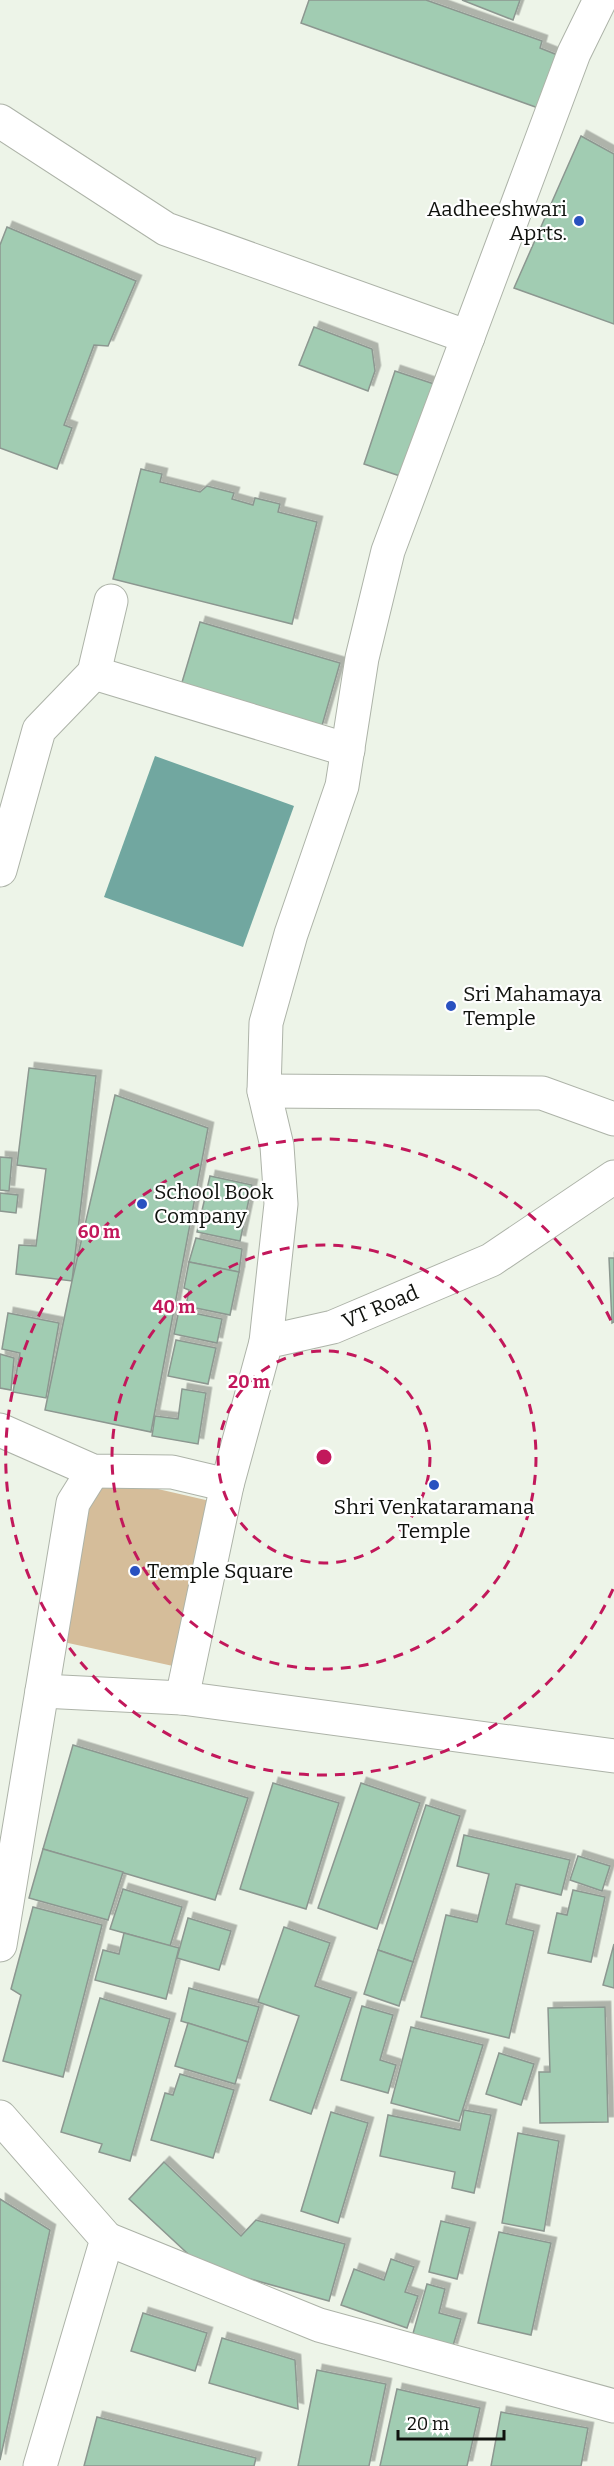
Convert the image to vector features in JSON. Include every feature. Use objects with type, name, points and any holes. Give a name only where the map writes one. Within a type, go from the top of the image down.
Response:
[{"type":"street","points":[[182,1698],[227,1485],[266,1342],[281,1204],[277,1146],[264,1091],[266,1023],[291,934],[342,786],[362,658],[388,551],[574,53],[600,0]]},
{"type":"street","points":[[0,121],[166,229],[468,337]]},
{"type":"street","points":[[0,870],[39,730],[94,673],[111,601]]},
{"type":"street","points":[[94,673],[348,750]]},
{"type":"street","points":[[264,1091],[542,1093],[614,1119]]},
{"type":"street","name":"VT Road","points":[[266,1342],[333,1327],[491,1260],[614,1178]]},
{"type":"street","points":[[0,1430],[93,1471],[172,1472],[227,1485]]},
{"type":"street","points":[[0,1945],[73,1503],[93,1471]]},
{"type":"street","points":[[42,1690],[182,1698],[614,1756]]},
{"type":"street","points":[[0,2117],[107,2239],[319,2325],[614,2406]]},
{"type":"street","points":[[40,2466],[107,2239]]},
{"type":"shaded area","name":"Temple Square","points":[[97,1475],[210,1501],[173,1666],[59,1641]]},
{"type":"water","points":[[155,756],[294,806],[243,947],[104,897]]},
{"type":"building","points":[[309,0],[426,0],[542,41],[540,48],[560,56],[541,109],[301,23]]},
{"type":"building","points":[[462,0],[520,0],[513,20]]},
{"type":"building","name":"Aadheeshwari Aprts.","points":[[581,136],[614,154],[614,324],[514,288]]},
{"type":"building","points":[[7,227],[136,281],[108,346],[94,345],[64,425],[72,428],[57,469],[0,448],[0,245]]},
{"type":"building","points":[[314,327],[372,349],[375,371],[368,391],[299,365]]},
{"type":"building","points":[[395,371],[437,385],[406,478],[364,464]]},
{"type":"building","points":[[141,469],[162,474],[160,482],[200,492],[207,486],[234,493],[232,499],[253,505],[255,498],[280,504],[278,512],[317,522],[292,624],[113,579]]},
{"type":"building","points":[[200,622],[340,663],[321,729],[180,689]]},
{"type":"building","points":[[29,1068],[96,1076],[72,1281],[16,1274],[19,1245],[36,1246],[46,1169],[17,1165]]},
{"type":"building","name":"School Book Company","points":[[115,1095],[208,1128],[151,1432],[45,1410]]},
{"type":"building","points":[[0,1157],[12,1158],[9,1191],[0,1190]]},
{"type":"building","points":[[210,1176],[252,1185],[240,1241],[197,1232]]},
{"type":"building","points":[[0,1193],[18,1195],[16,1213],[0,1211]]},
{"type":"building","points":[[196,1238],[242,1249],[239,1272],[189,1262]]},
{"type":"building","points":[[609,1258],[614,1258],[614,1322],[612,1323]]},
{"type":"building","points":[[189,1262],[239,1272],[230,1315],[186,1306],[189,1290],[184,1288]]},
{"type":"building","points":[[179,1310],[222,1319],[217,1343],[174,1334]]},
{"type":"building","points":[[8,1313],[59,1323],[46,1398],[13,1392],[20,1353],[2,1349]]},
{"type":"building","points":[[176,1340],[216,1348],[208,1384],[168,1376]]},
{"type":"building","points":[[0,1354],[14,1358],[11,1390],[0,1388]]},
{"type":"building","points":[[182,1389],[206,1393],[198,1444],[152,1436],[155,1416],[178,1419]]},
{"type":"building","points":[[73,1745],[248,1798],[215,1900],[43,1849]]},
{"type":"building","points":[[273,1783],[339,1803],[306,1909],[240,1889]]},
{"type":"building","points":[[361,1783],[420,1803],[377,1929],[318,1908]]},
{"type":"building","points":[[426,1805],[460,1816],[413,1962],[378,1950]]},
{"type":"building","points":[[464,1835],[570,1860],[561,1895],[516,1884],[506,1924],[534,1931],[509,2038],[421,2017],[446,1915],[477,1922],[489,1874],[457,1866]]},
{"type":"building","points":[[43,1849],[123,1872],[108,1920],[29,1898]]},
{"type":"building","points":[[578,1856],[610,1866],[602,1891],[570,1880]]},
{"type":"building","points":[[123,1889],[182,1907],[170,1946],[110,1929]]},
{"type":"building","points":[[573,1890],[605,1897],[591,1962],[548,1953],[557,1913],[567,1915]]},
{"type":"building","points":[[33,1907],[102,1925],[63,2077],[3,2061],[21,1995],[11,1989]]},
{"type":"building","points":[[188,1918],[231,1931],[219,1970],[177,1958]]},
{"type":"building","points":[[284,1927],[330,1943],[315,1986],[351,1998],[311,2114],[270,2100],[299,2016],[258,2002]]},
{"type":"building","points":[[124,1933],[179,1948],[166,1999],[95,1980],[103,1950],[119,1954]]},
{"type":"building","points":[[614,1944],[614,1988],[603,1985]]},
{"type":"building","points":[[378,1950],[413,1962],[399,2006],[364,1994]]},
{"type":"building","points":[[189,1988],[259,2007],[248,2042],[181,2021]]},
{"type":"building","points":[[100,1998],[170,2019],[130,2161],[99,2152],[102,2144],[61,2132]]},
{"type":"building","points":[[362,2006],[393,2015],[380,2060],[396,2065],[388,2093],[341,2080]]},
{"type":"building","points":[[605,2007],[608,2122],[540,2123],[539,2072],[550,2072],[548,2008]]},
{"type":"building","points":[[188,2023],[248,2042],[235,2084],[175,2066]]},
{"type":"building","points":[[411,2027],[483,2045],[459,2121],[391,2103]]},
{"type":"building","points":[[499,2053],[534,2064],[521,2105],[486,2094]]},
{"type":"building","points":[[180,2074],[234,2090],[213,2158],[151,2140],[165,2093],[173,2095]]},
{"type":"building","points":[[464,2110],[491,2115],[474,2193],[452,2188],[455,2172],[380,2156],[388,2115],[460,2130]]},
{"type":"building","points":[[331,2112],[368,2123],[338,2223],[301,2211]]},
{"type":"building","points":[[518,2133],[559,2141],[544,2231],[502,2223]]},
{"type":"building","points":[[164,2162],[241,2236],[256,2220],[345,2244],[329,2301],[200,2265],[129,2199]]},
{"type":"building","points":[[0,2199],[50,2230],[0,2460]]},
{"type":"building","points":[[441,2221],[470,2228],[457,2279],[429,2272]]},
{"type":"building","points":[[499,2232],[551,2243],[531,2335],[478,2323]]},
{"type":"building","points":[[391,2259],[414,2267],[405,2292],[418,2296],[407,2328],[341,2305],[354,2269],[384,2280]]},
{"type":"building","points":[[427,2284],[445,2289],[439,2313],[461,2319],[452,2349],[412,2337]]},
{"type":"building","points":[[143,2313],[207,2333],[195,2371],[131,2351]]},
{"type":"building","points":[[222,2338],[295,2360],[298,2409],[209,2383]]},
{"type":"building","points":[[317,2370],[386,2384],[369,2466],[298,2466]]},
{"type":"building","points":[[397,2389],[480,2408],[467,2466],[380,2466]]},
{"type":"building","points":[[501,2412],[588,2428],[581,2466],[491,2466]]},
{"type":"building","points":[[97,2417],[256,2458],[254,2466],[84,2466]]},
{"type":"place","name":"Aadheeshwari Aprts.","points":[[579,221]]},
{"type":"place","name":"Sri Mahamaya Temple","points":[[451,1006]]},
{"type":"place","name":"School Book Company","points":[[142,1204]]},
{"type":"place","name":"Shri Venkataramana Temple","points":[[434,1485]]},
{"type":"place","name":"Temple Square","points":[[135,1571]]}]
